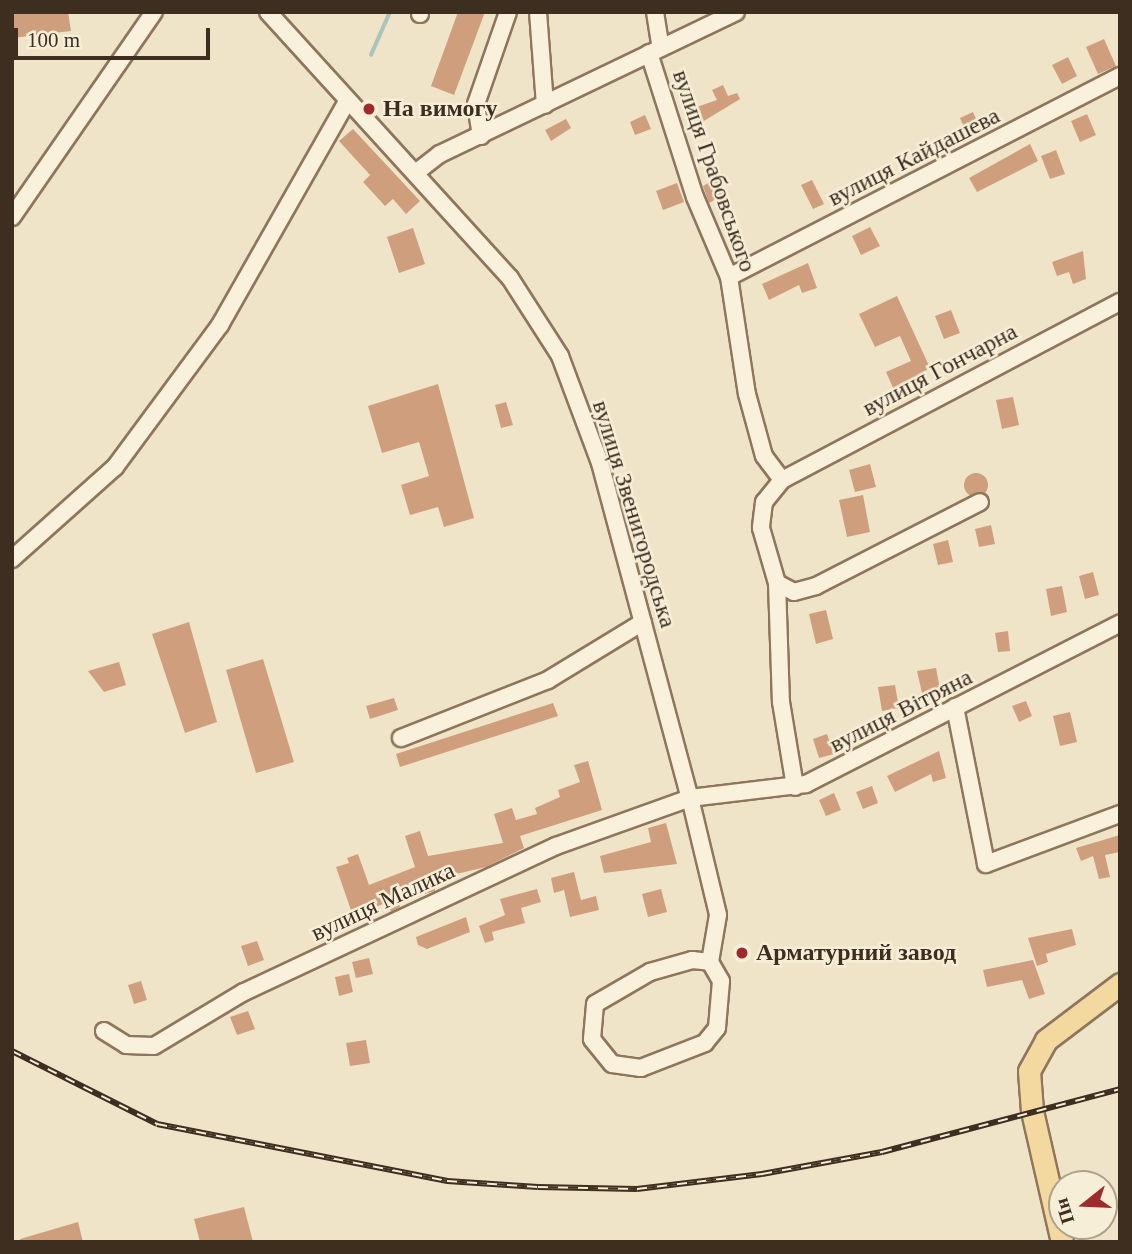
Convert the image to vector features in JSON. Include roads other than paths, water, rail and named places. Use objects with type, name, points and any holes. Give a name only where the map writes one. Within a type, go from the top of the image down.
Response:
[{"type":"main road","points":[[1062,1242],[1032,1111],[1029,1071],[1046,1040],[1120,984]]},
{"type":"street","points":[[12,217],[154,12]]},
{"type":"street","name":"вулиця Звенигородська","points":[[268,12],[347,100],[418,171],[510,278],[560,356],[600,463],[690,798],[718,915],[710,962]]},
{"type":"street","points":[[481,136],[476,104],[509,12]]},
{"type":"street","points":[[538,12],[545,106]]},
{"type":"street","name":"вулиця Грабовського","points":[[655,12],[655,50],[692,189],[729,277],[753,418],[764,456],[782,480]]},
{"type":"street","points":[[418,171],[481,136],[736,12]]},
{"type":"street","name":"вулиця Кайдашева","points":[[729,277],[1120,76]]},
{"type":"street","points":[[12,559],[115,467],[220,325],[347,100]]},
{"type":"street","name":"вулиця Гончарна","points":[[782,480],[1120,302]]},
{"type":"street","points":[[782,480],[766,496],[761,519],[777,583],[783,731],[794,787]]},
{"type":"street","points":[[777,583],[794,592],[816,586],[980,502]]},
{"type":"street","points":[[401,738],[548,680],[643,622]]},
{"type":"street","name":"вулиця Вітряна","points":[[690,798],[794,787],[1120,623]]},
{"type":"street","points":[[955,707],[986,864],[1120,814]]},
{"type":"street","name":"вулиця Малика","points":[[104,1031],[126,1045],[154,1046],[244,992],[556,846],[690,798]]},
{"type":"street","points":[[692,960],[710,962],[720,981],[722,1005],[705,1043],[627,1069],[601,1053],[590,1019],[610,992],[692,960]]},
{"type":"waterway","points":[[371,55],[390,12]]},
{"type":"railway","points":[[12,1051],[157,1124],[447,1181],[538,1187],[637,1189],[762,1174],[882,1152],[1120,1089]]},
{"type":"place","name":"На вимогу","points":[[369,109]]},
{"type":"place","name":"Арматурний завод","points":[[742,953]]}]
